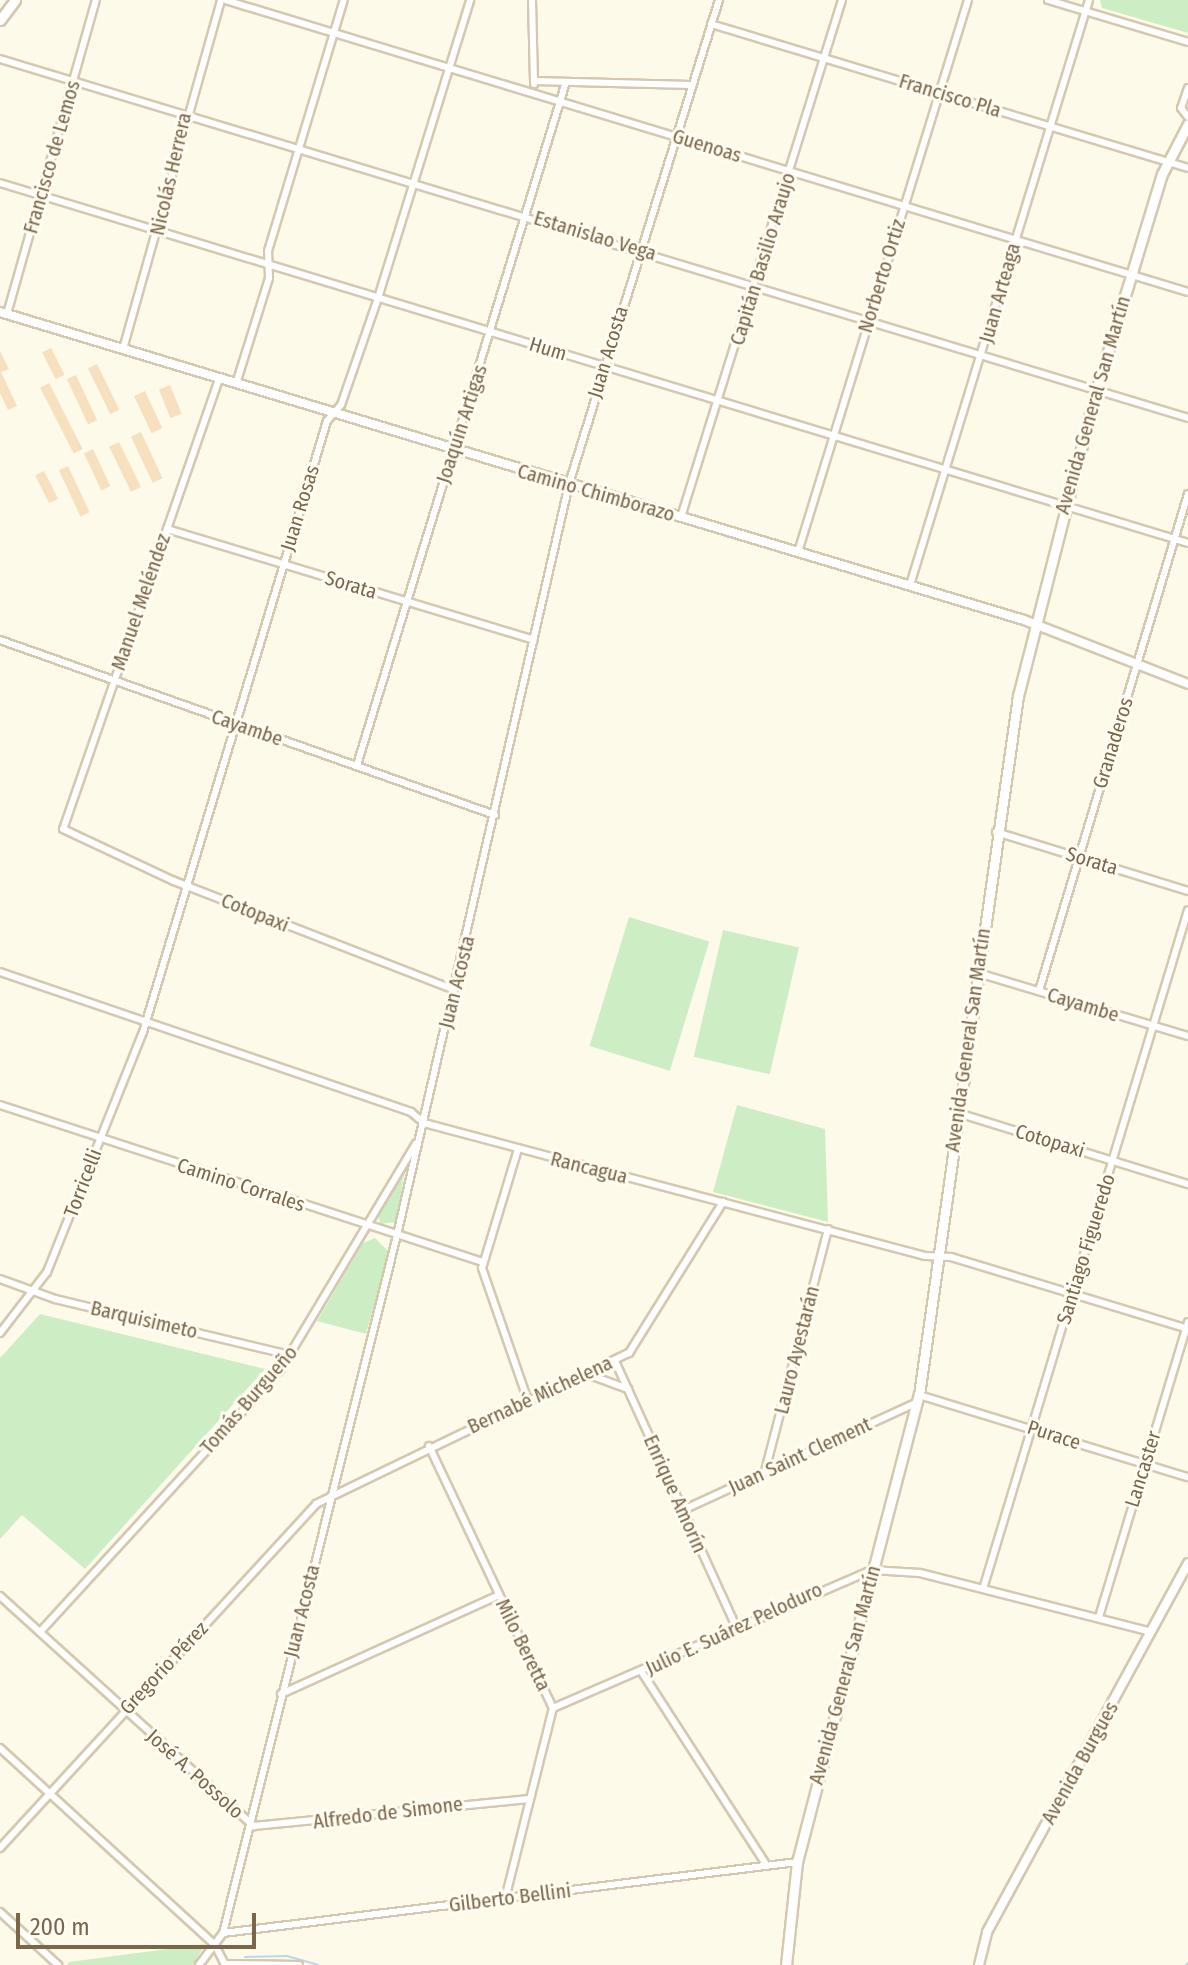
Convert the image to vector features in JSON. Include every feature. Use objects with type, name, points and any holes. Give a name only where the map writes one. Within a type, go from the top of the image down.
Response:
[{"type":"main road","points":[[0,20],[15,0]]},
{"type":"main road","name":"Avenida General San Martín","points":[[786,1965],[797,1862],[918,1399],[996,832],[1034,624],[1064,503],[1131,275],[1167,162],[1188,124]]},
{"type":"street","name":"Francisco de Lemos","points":[[4,313],[42,196],[96,0]]},
{"type":"street","name":"Guenoas","points":[[223,0],[449,68],[563,98],[674,136],[1188,292]]},
{"type":"street","name":"Nicolás Herrera","points":[[123,349],[187,114],[223,0]]},
{"type":"street","points":[[236,384],[298,150],[344,0]]},
{"type":"street","name":"Juan Rosas","points":[[145,1021],[282,565],[333,414],[378,298],[470,0]]},
{"type":"street","points":[[532,0],[534,90]]},
{"type":"street","name":"Juan Acosta","points":[[199,1965],[223,1933],[424,1123],[569,484],[674,136],[719,0]]},
{"type":"street","name":"Capitán Basilio Araujo","points":[[681,517],[756,285],[842,0]]},
{"type":"street","name":"Norberto Ortiz","points":[[798,552],[968,0]]},
{"type":"street","points":[[1048,0],[1188,42]]},
{"type":"street","name":"Juan Arteaga","points":[[910,585],[1089,0]]},
{"type":"street","name":"Francisco Pla","points":[[711,24],[1188,168]]},
{"type":"street","name":"Estanislao Vega","points":[[0,59],[74,79],[298,150],[529,215],[1188,418]]},
{"type":"street","points":[[534,81],[691,85]]},
{"type":"street","name":"Joaquín Artigas","points":[[357,765],[529,215],[566,82]]},
{"type":"street","points":[[1188,88],[1181,108],[1188,117]]},
{"type":"street","name":"Hum","points":[[0,183],[1188,543]]},
{"type":"street","name":"Camino Chimborazo","points":[[4,313],[453,451],[910,585],[1034,624],[1188,684]]},
{"type":"street","name":"Manuel Meléndez","points":[[63,826],[219,379]]},
{"type":"street","name":"Granaderos","points":[[1039,991],[1188,494]]},
{"type":"street","name":"Sorata","points":[[167,529],[534,640]]},
{"type":"street","name":"Cayambe","points":[[0,640],[495,815]]},
{"type":"street","name":"Cotopaxi","points":[[63,826],[70,836],[185,885],[455,990]]},
{"type":"street","name":"Sorata","points":[[996,832],[1188,891]]},
{"type":"street","name":"Santiago Figueredo","points":[[983,1589],[1188,910]]},
{"type":"street","name":"Rancagua","points":[[0,972],[411,1112],[424,1123],[939,1257],[1187,1327]]},
{"type":"street","name":"Cayambe","points":[[978,973],[1188,1036]]},
{"type":"street","name":"Torricelli","points":[[0,1333],[36,1293],[145,1021]]},
{"type":"street","name":"Camino Corrales","points":[[0,1105],[483,1262]]},
{"type":"street","name":"Cotopaxi","points":[[958,1113],[1188,1184]]},
{"type":"street","name":"Tomás Burgueño","points":[[40,1632],[290,1355],[365,1225],[420,1139]]},
{"type":"street","points":[[518,1149],[483,1262],[488,1294],[528,1401]]},
{"type":"street","name":"Bernabé Michelena","points":[[333,1491],[615,1361],[633,1348],[723,1202]]},
{"type":"street","name":"Lauro Ayestarán","points":[[765,1471],[828,1229]]},
{"type":"street","name":"Barquisimeto","points":[[0,1279],[36,1293],[290,1355]]},
{"type":"street","name":"Lancaster","points":[[1099,1617],[1187,1327]]},
{"type":"street","name":"Enrique Amorín","points":[[615,1361],[736,1627]]},
{"type":"street","points":[[587,1374],[628,1389]]},
{"type":"street","name":"Juan Saint Clement","points":[[683,1510],[918,1399]]},
{"type":"street","name":"Purace","points":[[918,1399],[1032,1428],[1188,1477]]},
{"type":"street","name":"Milo Beretta","points":[[429,1446],[553,1708],[505,1899]]},
{"type":"street","name":"Gregorio Pérez","points":[[0,1848],[125,1710],[333,1491]]},
{"type":"street","name":"Avenida Burgues","points":[[979,1965],[987,1932],[1188,1563]]},
{"type":"street","name":"Julio E. Suárez Peloduro","points":[[553,1708],[872,1570],[920,1573],[1151,1632]]},
{"type":"street","points":[[281,1694],[499,1595]]},
{"type":"street","name":"José A. Possolo","points":[[0,1596],[249,1823]]},
{"type":"street","points":[[641,1671],[767,1866]]},
{"type":"street","points":[[0,1748],[215,1945],[225,1964],[299,1965]]},
{"type":"street","name":"Alfredo de Simone","points":[[249,1823],[269,1827],[529,1799]]},
{"type":"street","name":"Gilberto Bellini","points":[[223,1933],[797,1862]]},
{"type":"street","points":[[0,1912],[58,1965]]},
{"type":"green space","points":[[1100,0],[1188,0],[1188,33],[1102,8]]},
{"type":"green space","points":[[629,917],[709,942],[670,1071],[590,1046]]},
{"type":"green space","points":[[723,930],[799,948],[770,1074],[694,1057]]},
{"type":"green space","points":[[737,1105],[825,1129],[828,1222],[713,1192]]},
{"type":"green space","points":[[404,1175],[396,1222],[380,1224],[378,1216]]},
{"type":"green space","points":[[375,1238],[389,1252],[366,1334],[317,1321],[363,1243]]},
{"type":"green space","points":[[40,1314],[265,1369],[85,1569],[22,1515],[0,1539],[0,1358]]},
{"type":"green space","points":[[205,1944],[193,1965],[67,1965],[69,1962]]},
{"type":"building","points":[[51,348],[65,375],[56,379],[42,353]]},
{"type":"building","points":[[0,351],[9,369],[1,372],[17,406],[8,410],[0,393]]},
{"type":"building","points":[[97,364],[119,410],[110,414],[88,368]]},
{"type":"building","points":[[76,375],[97,420],[88,425],[67,379]]},
{"type":"building","points":[[49,383],[83,449],[74,453],[40,388]]},
{"type":"building","points":[[170,385],[182,414],[170,418],[159,389]]},
{"type":"building","points":[[145,391],[162,428],[151,433],[134,396]]},
{"type":"building","points":[[141,432],[163,478],[153,483],[131,437]]},
{"type":"building","points":[[119,442],[141,487],[131,492],[109,447]]},
{"type":"building","points":[[93,449],[110,486],[101,490],[84,453]]},
{"type":"building","points":[[68,466],[90,512],[80,516],[59,470]]},
{"type":"building","points":[[44,471],[58,499],[49,503],[35,476]]},
{"type":"waterway","points":[[245,1957],[287,1956],[318,1965]]}]
